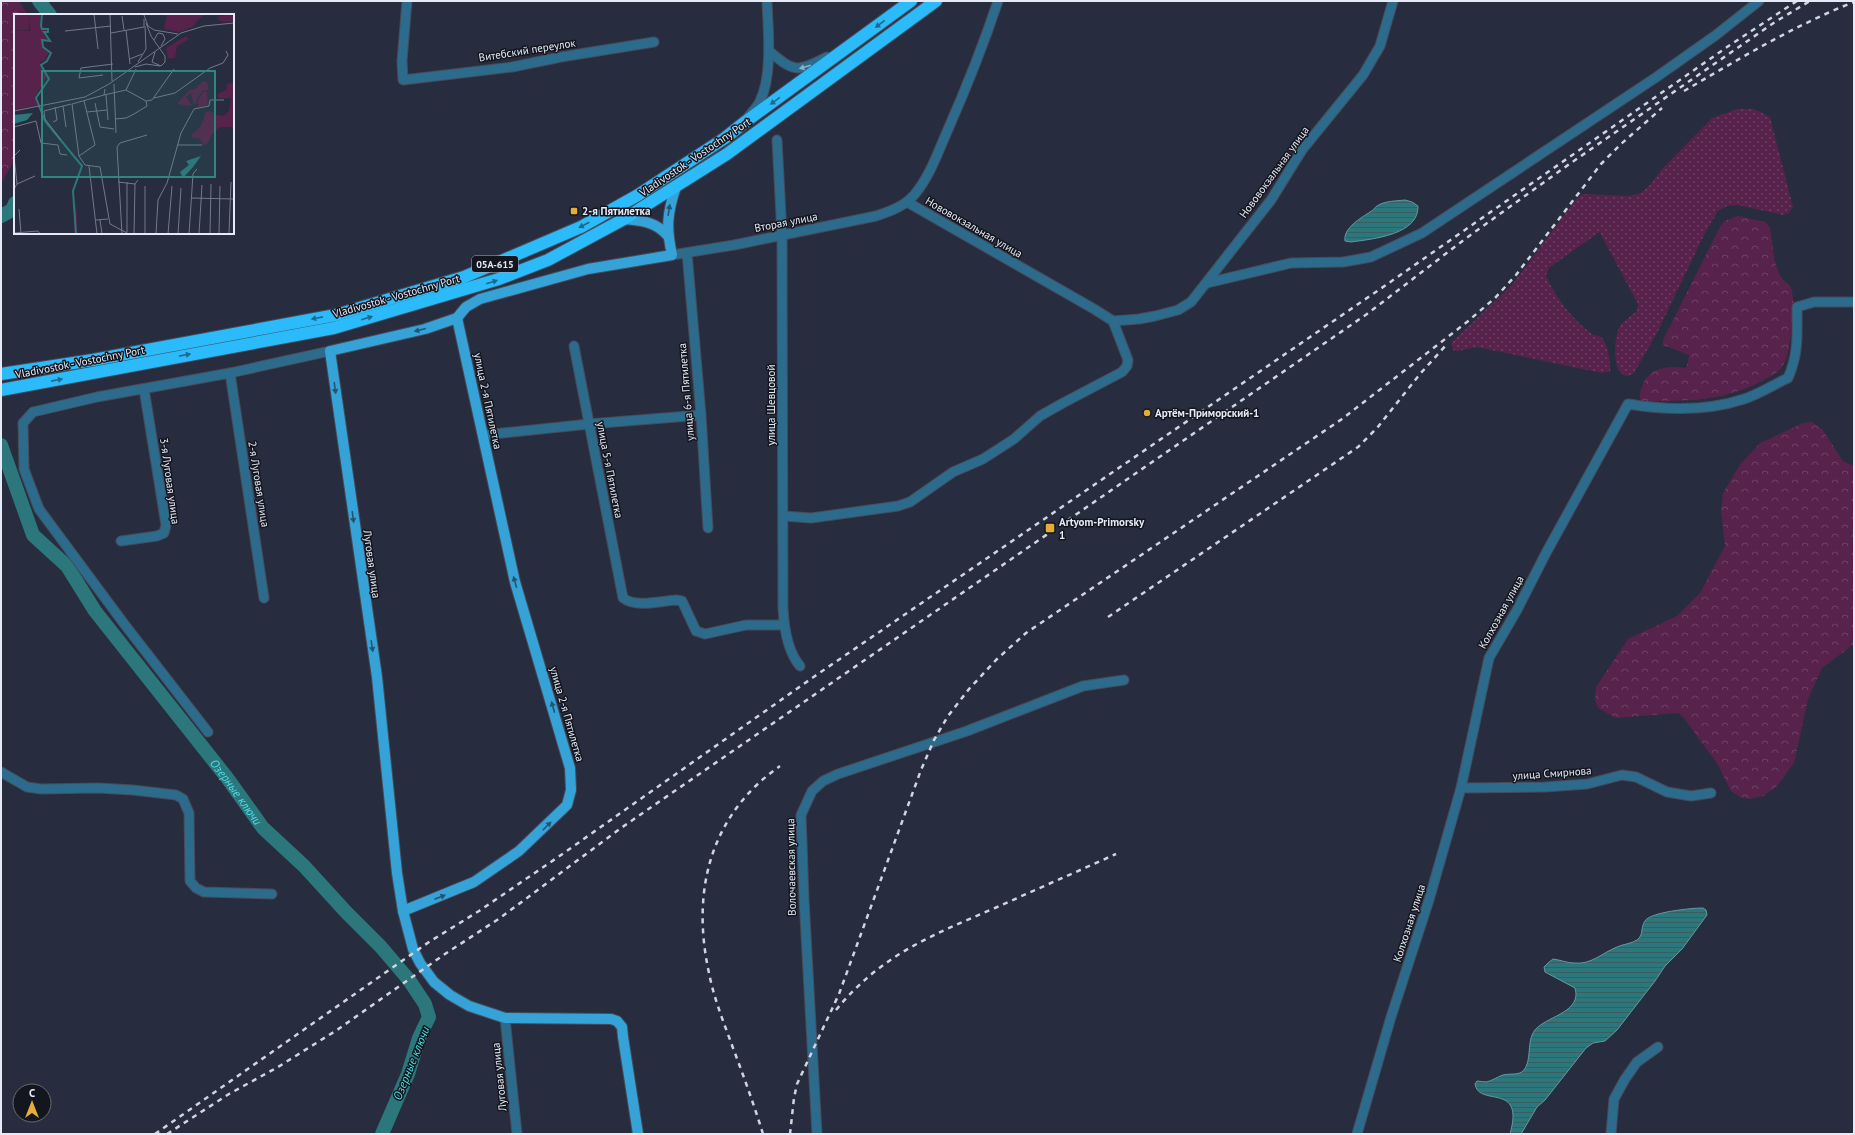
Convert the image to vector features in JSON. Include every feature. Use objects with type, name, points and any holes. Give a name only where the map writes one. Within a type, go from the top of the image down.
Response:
[{"type":"highway","name":"Vladivostok - Vostochny Port","points":[[1,374],[93,360],[336,315],[464,277],[530,250],[582,226],[638,194],[725,138],[911,1]]},
{"type":"highway","name":"Vladivostok - Vostochny Port","points":[[1,390],[334,328],[499,279],[548,260],[624,219],[676,187],[801,102],[936,1]]},
{"type":"main road","points":[[672,255],[668,235],[668,211],[676,187]]},
{"type":"main road","points":[[624,219],[652,223],[668,235]]},
{"type":"main road","name":"Вторая улица","points":[[457,318],[466,307],[480,299],[588,269],[672,255]]},
{"type":"main road","points":[[330,351],[425,328],[457,318]]},
{"type":"main road","name":"улица 2-я Пятилетка","points":[[403,911],[474,882],[519,851],[545,828],[567,805],[571,790],[569,764],[515,582],[484,435],[457,318]]},
{"type":"main road","name":"Луговая улица","points":[[330,351],[377,678],[397,873],[403,911]]},
{"type":"main road","points":[[403,911],[413,949],[420,963],[434,982],[450,995],[469,1006],[505,1018],[611,1019],[617,1021],[622,1027],[624,1037],[638,1134]]},
{"type":"street","name":"Витебский переулок","points":[[407,1],[402,61],[404,80],[512,67],[561,57],[654,42]]},
{"type":"street","points":[[745,122],[760,101],[765,87],[769,51],[767,1]]},
{"type":"street","name":"Вторая улица","points":[[672,255],[876,216],[895,210],[907,202],[918,191],[932,167],[965,92],[998,1]]},
{"type":"street","name":"Нововокзальная улица","points":[[907,202],[1113,321],[1139,319],[1178,310],[1191,302],[1207,284],[1271,200],[1302,150],[1363,75],[1380,46],[1393,1]]},
{"type":"street","points":[[1207,284],[1291,263],[1343,262],[1371,257],[1422,233],[1658,76],[1716,35],[1759,1]]},
{"type":"street","points":[[769,51],[786,65],[799,69],[853,45]]},
{"type":"street","name":"улица Шевцовой","points":[[777,140],[782,235],[784,625],[793,659],[800,666]]},
{"type":"street","name":"улица 6-я Пятилетка","points":[[687,253],[701,415],[708,528]]},
{"type":"street","name":"Колхозная улица","points":[[1357,1134],[1391,1017],[1429,900],[1461,788],[1489,658],[1517,610],[1546,553],[1628,404],[1648,407],[1675,408],[1724,405],[1744,399],[1788,378],[1795,362],[1798,346],[1797,307],[1814,302],[1854,302]]},
{"type":"street","points":[[784,516],[811,518],[904,504],[910,502],[953,472],[984,459],[1014,439],[1040,416],[1122,372],[1127,366],[1128,360],[1113,321]]},
{"type":"street","name":"улица 5-я Пятилетка","points":[[574,346],[623,598],[628,602],[636,603],[676,600],[682,601],[696,631],[699,633],[705,634],[746,625],[784,625]]},
{"type":"street","points":[[208,732],[125,625],[39,509],[24,469],[23,423],[33,412],[97,397],[230,373],[330,351]]},
{"type":"street","name":"2-я Луговая улица","points":[[230,373],[264,598]]},
{"type":"street","name":"3-я Луговая улица","points":[[121,541],[157,536],[164,533],[166,525],[144,389]]},
{"type":"street","points":[[484,435],[589,424],[701,415]]},
{"type":"street","name":"Волочаевская улица","points":[[817,1134],[804,899],[802,815],[812,791],[823,781],[838,774],[967,731],[1083,686],[1124,680]]},
{"type":"street","points":[[1,772],[27,787],[40,789],[98,788],[176,795],[183,799],[189,813],[190,881],[196,888],[204,892],[272,894]]},
{"type":"street","name":"улица Смирнова","points":[[1461,788],[1545,787],[1580,784],[1622,774],[1630,775],[1667,792],[1691,796],[1711,793]]},
{"type":"street","name":"Луговая улица","points":[[505,1018],[517,1134]]},
{"type":"street","points":[[1611,1134],[1614,1099],[1624,1079],[1638,1062],[1658,1047]]},
{"type":"green space","points":[[1,1],[19,1],[27,14],[14,14],[14,161],[1,184]]},
{"type":"green space","points":[[1738,109],[1754,109],[1770,117],[1793,207],[1789,213],[1783,215],[1738,205],[1727,206],[1718,211],[1704,235],[1657,333],[1634,373],[1628,376],[1622,374],[1618,369],[1615,347],[1620,326],[1637,311],[1638,304],[1600,233],[1549,268],[1546,275],[1559,299],[1571,315],[1592,334],[1603,339],[1609,355],[1610,372],[1602,373],[1477,347],[1458,351],[1453,350],[1451,343],[1512,285],[1577,198],[1583,194],[1629,196],[1641,193],[1650,185],[1662,169],[1712,118]]},
{"type":"green space","points":[[1738,216],[1765,222],[1770,227],[1773,252],[1778,271],[1783,280],[1791,288],[1793,298],[1793,314],[1789,350],[1784,364],[1778,372],[1734,393],[1704,399],[1675,401],[1640,400],[1640,392],[1645,381],[1653,372],[1659,369],[1672,367],[1685,368],[1687,366],[1689,355],[1663,345],[1663,340],[1720,227],[1724,221]]},
{"type":"green space","points":[[1812,422],[1822,429],[1843,461],[1854,466],[1854,644],[1822,668],[1808,699],[1794,763],[1776,787],[1763,796],[1750,799],[1740,797],[1731,791],[1718,765],[1684,718],[1678,713],[1616,718],[1598,708],[1595,700],[1596,687],[1628,639],[1677,616],[1700,593],[1725,546],[1721,510],[1723,493],[1739,466],[1760,443],[1803,423]]},
{"type":"shaded area","points":[[1405,200],[1418,206],[1416,216],[1411,223],[1403,229],[1382,237],[1351,242],[1345,241],[1345,236],[1350,228],[1377,206],[1387,202]]},
{"type":"shaded area","points":[[1703,908],[1706,910],[1707,915],[1682,949],[1665,966],[1617,1030],[1605,1041],[1593,1043],[1586,1048],[1545,1100],[1537,1107],[1521,1134],[1510,1134],[1513,1118],[1511,1107],[1507,1101],[1478,1091],[1475,1084],[1477,1081],[1486,1082],[1503,1075],[1522,1072],[1527,1065],[1530,1042],[1534,1031],[1543,1023],[1570,1008],[1574,1002],[1576,996],[1575,988],[1545,972],[1544,967],[1553,959],[1569,963],[1586,962],[1617,947],[1637,940],[1640,936],[1645,921],[1655,915],[1672,911]]},
{"type":"waterway","name":"Озерные ключи","points":[[39,1],[49,14]]},
{"type":"waterway","name":"Озерные ключи","points":[[1,216],[12,210],[14,205]]},
{"type":"waterway","name":"Озерные ключи","points":[[1,445],[33,535],[67,566],[95,611],[228,779],[263,828],[304,866],[346,912],[381,947],[409,980],[425,1004],[429,1017],[419,1038],[408,1074],[382,1134]]},
{"type":"railway","points":[[155,1134],[429,942],[479,911],[561,855],[815,676],[1386,285],[1730,45],[1797,1]]},
{"type":"railway","points":[[167,1134],[229,1094],[278,1067],[337,1030],[445,954],[500,918],[621,828],[1367,314],[1465,239],[1568,165],[1775,22],[1810,1]]},
{"type":"railway","points":[[1684,91],[1746,55],[1810,21],[1854,2]]},
{"type":"railway","points":[[790,1134],[797,1084],[839,994],[921,770],[934,740],[948,716],[969,689],[996,660],[1026,633],[1342,419],[1467,322],[1495,298],[1516,275],[1601,164],[1621,144],[1662,108]]},
{"type":"railway","points":[[1108,617],[1358,447],[1377,428],[1420,374],[1448,343]]},
{"type":"railway","points":[[763,1134],[714,992],[704,943],[703,913],[705,884],[712,857],[722,831],[737,807],[756,786],[780,766]]},
{"type":"railway","points":[[836,1010],[853,991],[871,975],[909,948],[950,928],[1116,854]]},
{"type":"place","name":"2-я Пятилетка","points":[[574,211]]},
{"type":"place","name":"Артём-Приморский-1","points":[[1147,413]]},
{"type":"place","name":"Artyom-Primorsky 1","points":[[1050,528]]}]
